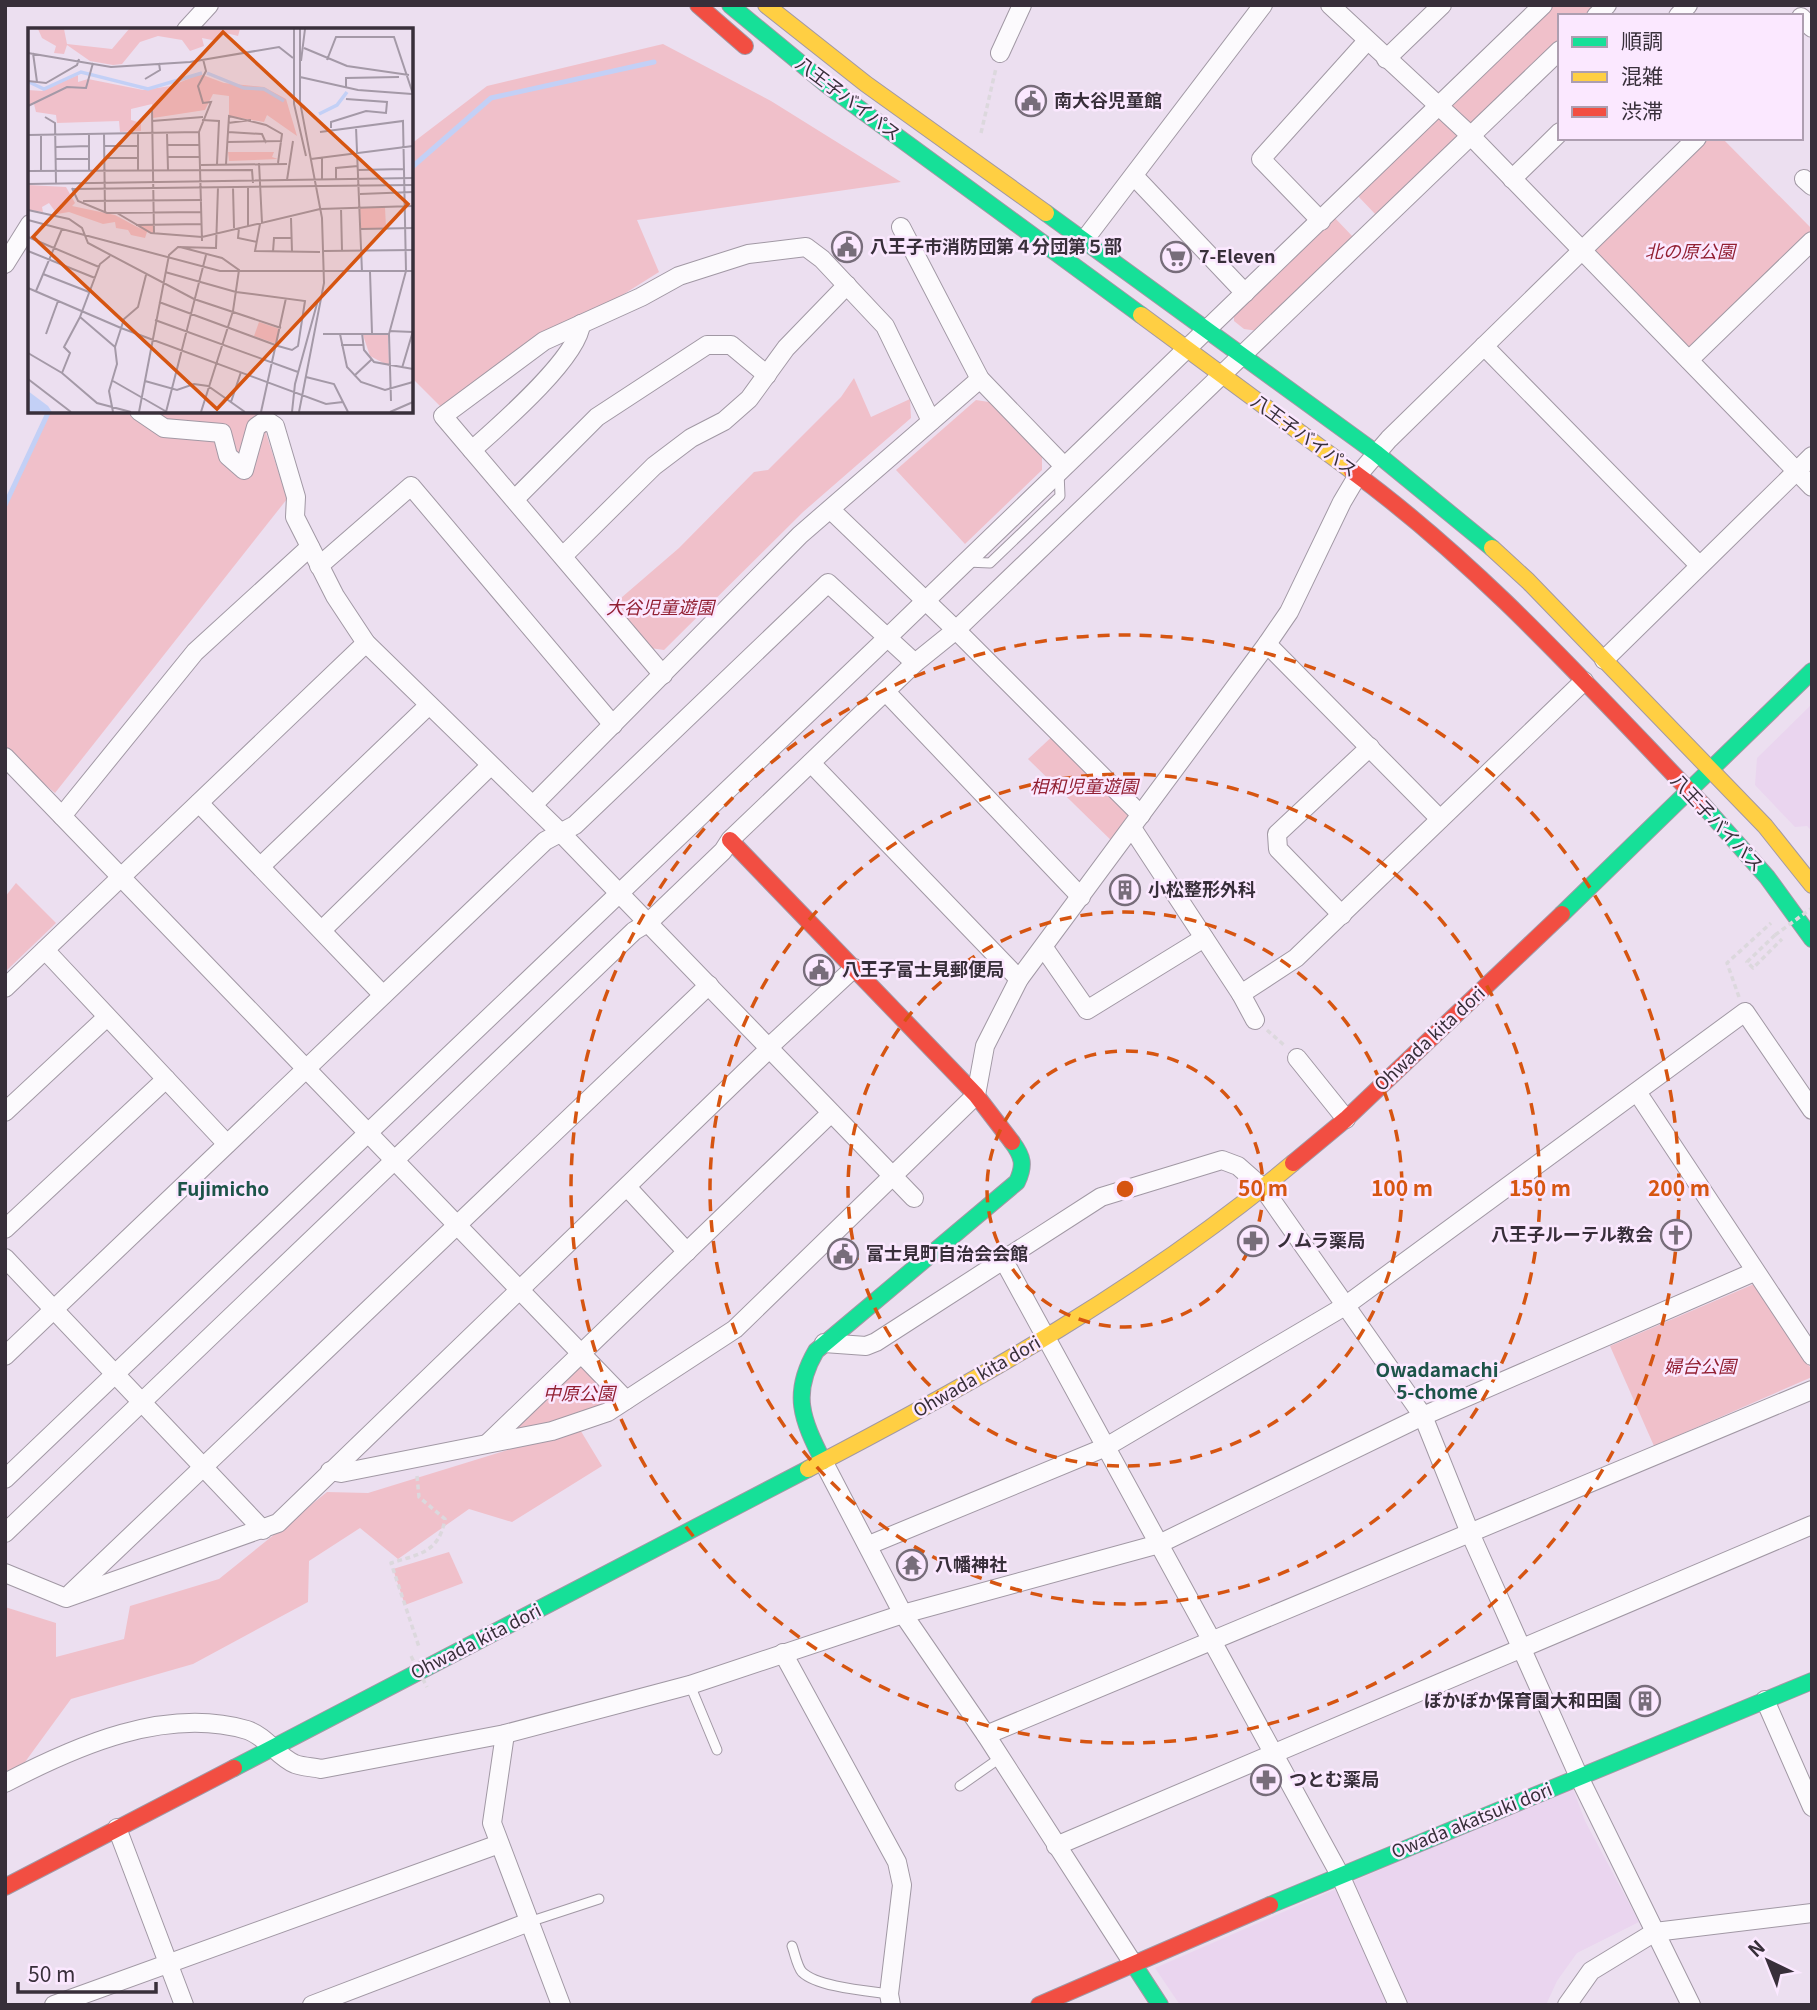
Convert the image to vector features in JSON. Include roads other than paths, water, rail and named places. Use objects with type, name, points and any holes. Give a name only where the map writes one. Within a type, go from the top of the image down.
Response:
[{"type":"main road","points":[[698,5],[759,57]]},
{"type":"main road","name":"八王子バイパス","points":[[766,5],[866,84],[1085,239],[1376,453],[1504,559],[1711,770],[1793,859],[1812,886]]},
{"type":"main road","name":"八王子バイパス","points":[[731,6],[827,85],[1358,475],[1476,573],[1584,681],[1753,859],[1812,940]]},
{"type":"main road","points":[[954,126],[1085,239]]},
{"type":"main road","points":[[939,187],[1045,247]]},
{"type":"main road","name":"Ohwada kita dori","points":[[5,1887],[963,1388],[1157,1268],[1263,1188],[1346,1119],[1812,671]]},
{"type":"main road","points":[[730,840],[976,1095],[1021,1154],[1024,1168],[1017,1182],[824,1343],[804,1368],[799,1393],[800,1408],[809,1434],[824,1461]]},
{"type":"main road","points":[[1793,859],[1812,877]]},
{"type":"main road","name":"Owada akatsuki dori","points":[[1039,2005],[1340,1875],[1812,1681]]},
{"type":"main road","points":[[1134,1965],[1160,2005]]},
{"type":"street","points":[[188,28],[209,5]]},
{"type":"street","points":[[1000,52],[1022,5]]},
{"type":"street","points":[[1085,239],[1263,5]]},
{"type":"street","points":[[1330,5],[1386,59],[1440,105],[1812,487]]},
{"type":"street","points":[[1386,59],[1442,5]]},
{"type":"street","points":[[5,1479],[888,636],[1543,5]]},
{"type":"street","points":[[1321,220],[1261,159],[1367,41]]},
{"type":"street","points":[[5,1533],[634,931],[649,922],[723,851],[730,840],[915,663],[956,630],[1222,377],[1558,52]]},
{"type":"street","points":[[1512,179],[1558,134]]},
{"type":"street","points":[[330,1471],[341,1473],[552,1431],[608,1412],[735,1329],[894,1177],[976,1095],[985,1046],[1019,979],[1267,645],[1289,612],[1358,475],[1376,453],[1695,140]]},
{"type":"street","points":[[1134,176],[1245,293]]},
{"type":"street","points":[[901,227],[980,379],[1061,468]]},
{"type":"street","points":[[5,264],[28,233]]},
{"type":"street","points":[[1689,360],[1812,241]]},
{"type":"street","points":[[663,675],[443,416],[544,341],[679,276],[714,262],[776,249],[806,247],[885,326],[932,421]]},
{"type":"street","points":[[563,556],[654,466],[691,438],[724,421],[749,399],[786,348],[846,285]]},
{"type":"street","points":[[472,450],[510,417],[557,366],[580,338],[581,324]]},
{"type":"street","points":[[515,499],[597,417],[707,345],[731,345],[767,374]]},
{"type":"street","points":[[1484,346],[1699,565]]},
{"type":"street","points":[[533,805],[800,535],[980,379]]},
{"type":"street","points":[[142,413],[164,428],[222,433],[228,456],[244,470],[256,427],[265,421],[275,426],[296,497],[295,517],[319,566],[366,643],[649,922],[914,1198]]},
{"type":"street","points":[[1604,660],[1812,456]]},
{"type":"street","points":[[319,566],[411,486],[613,725]]},
{"type":"street","points":[[831,510],[956,630],[1136,822],[1255,1020]]},
{"type":"street","points":[[62,816],[195,652],[310,547]]},
{"type":"street","points":[[5,1356],[545,841],[575,825],[828,583],[915,663]]},
{"type":"street","points":[[5,988],[366,643]]},
{"type":"street","points":[[1267,645],[1440,820]]},
{"type":"street","points":[[1241,994],[1296,958],[1584,681]]},
{"type":"street","points":[[886,692],[1081,897]]},
{"type":"street","points":[[261,866],[429,705]]},
{"type":"street","points":[[1342,915],[1278,849],[1277,834],[1370,747]]},
{"type":"street","points":[[5,757],[455,1226],[626,1400]]},
{"type":"street","points":[[811,763],[1019,979]]},
{"type":"street","points":[[322,930],[491,766]]},
{"type":"street","points":[[200,803],[383,995]]},
{"type":"street","points":[[1044,948],[1087,1010],[1204,939]]},
{"type":"street","points":[[45,950],[227,1144]]},
{"type":"street","points":[[5,1573],[66,1598],[278,1523],[517,1289],[854,968]]},
{"type":"street","points":[[66,1598],[709,985]]},
{"type":"street","points":[[869,1545],[1106,1447],[1345,1306],[1745,1012],[1812,1110]]},
{"type":"street","points":[[5,1112],[107,1017]]},
{"type":"street","points":[[1297,1058],[1346,1119]]},
{"type":"street","points":[[5,1229],[166,1079]]},
{"type":"street","points":[[1637,1092],[1812,1356]]},
{"type":"street","points":[[487,1444],[831,1112]]},
{"type":"street","points":[[824,1343],[866,1346],[876,1342],[1101,1197],[1222,1160],[1238,1166],[1263,1188],[1423,1416],[1470,1533],[1579,1777],[1691,2005]]},
{"type":"street","points":[[627,1187],[687,1252]]},
{"type":"street","points":[[5,1258],[263,1530]]},
{"type":"street","points":[[1003,1259],[1340,1875],[1398,2005]]},
{"type":"street","points":[[5,1783],[65,1752],[149,1728],[216,1723],[251,1731],[293,1763],[321,1769],[505,1734],[690,1685],[903,1614],[1159,1544],[1423,1416],[1754,1272]]},
{"type":"street","points":[[986,1735],[1812,1390]]},
{"type":"street","points":[[824,1461],[903,1614],[986,1735],[1134,1965]]},
{"type":"street","points":[[1056,1846],[1812,1525]]},
{"type":"street","points":[[783,1653],[897,1862],[902,1885],[890,1999]]},
{"type":"street","points":[[1765,1700],[1812,1807]]},
{"type":"street","points":[[505,1734],[492,1823],[561,2005]]},
{"type":"street","points":[[117,1828],[184,2005]]},
{"type":"street","points":[[54,2005],[499,1844]]},
{"type":"street","points":[[1567,2005],[1591,1971],[1655,1932],[1812,1913]]},
{"type":"street","points":[[312,2005],[529,1922]]},
{"type":"lane","points":[[690,1685],[717,1750]]},
{"type":"lane","points":[[960,1786],[1000,1758]]},
{"type":"lane","points":[[529,1922],[599,1899]]},
{"type":"lane","points":[[792,1946],[800,1970],[805,1975],[890,1999]]},
{"type":"waterway","points":[[413,166],[491,98],[654,62]]},
{"type":"waterway","points":[[5,505],[48,413]]},
{"type":"place","name":"南大谷児童館","points":[[1031,101]]},
{"type":"place","name":"八王子市消防団第４分団第５部","points":[[847,247]]},
{"type":"place","name":"7-Eleven","points":[[1176,257]]},
{"type":"place","name":"小松整形外科","points":[[1125,890]]},
{"type":"place","name":"八王子富士見郵便局","points":[[819,970]]},
{"type":"place","name":"八王子ルーテル教会","points":[[1676,1235]]},
{"type":"place","name":"ノムラ薬局","points":[[1253,1241]]},
{"type":"place","name":"富士見町自治会会館","points":[[843,1254]]},
{"type":"place","name":"八幡神社","points":[[912,1565]]},
{"type":"place","name":"ぽかぽか保育園大和田園","points":[[1645,1701]]},
{"type":"place","name":"つとむ薬局","points":[[1266,1780]]},
{"type":"district","name":"Fujimicho","points":[[223,1189]]},
{"type":"district","name":"Owadamachi 5-chome","points":[[1437,1381]]},
{"type":"park label","name":"北の原公園","points":[[1690,252]]},
{"type":"park label","name":"大谷児童遊園","points":[[660,608]]},
{"type":"park label","name":"相和児童遊園","points":[[1084,787]]},
{"type":"park label","name":"婦台公園","points":[[1700,1367]]},
{"type":"park label","name":"中原公園","points":[[579,1394]]}]
